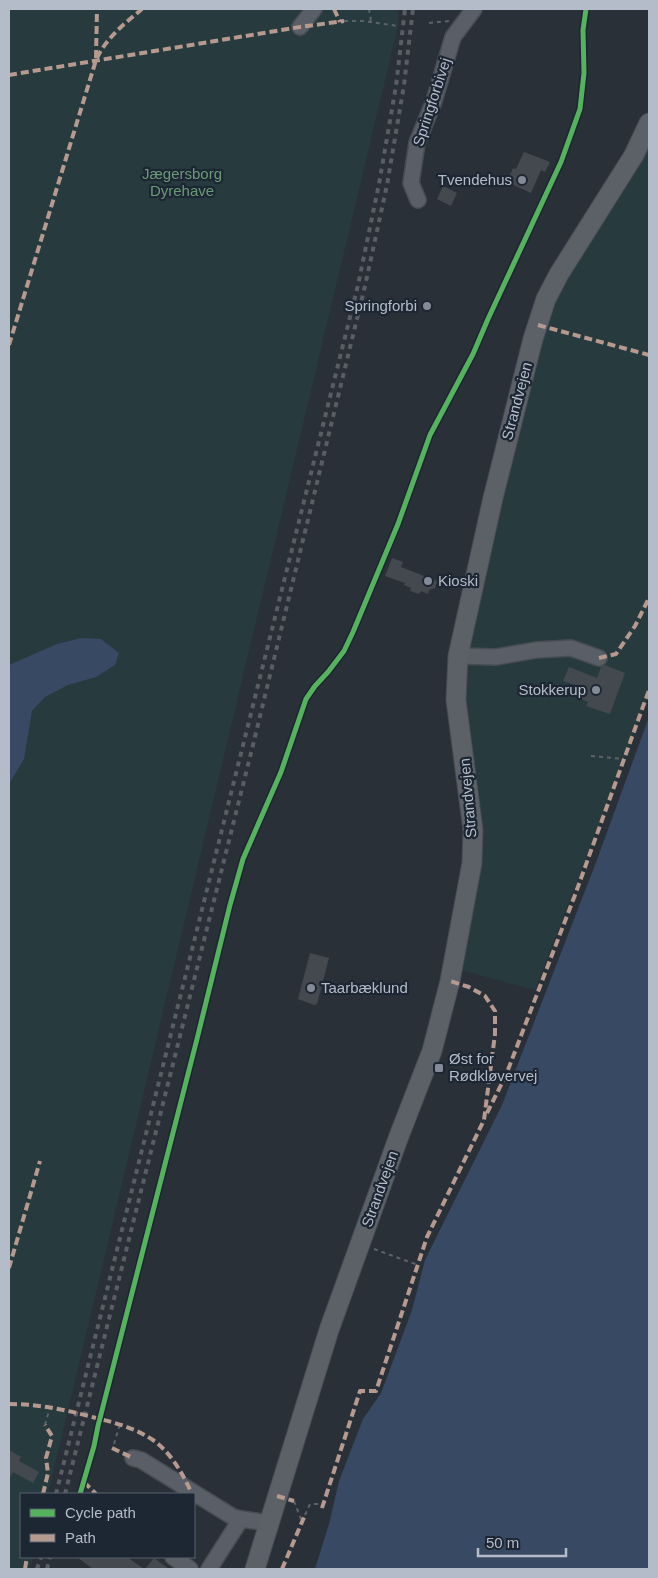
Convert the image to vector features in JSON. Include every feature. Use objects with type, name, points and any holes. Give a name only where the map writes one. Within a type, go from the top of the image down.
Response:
[{"type":"main road","name":"Strandvejen","points":[[255,1569],[329,1330],[399,1136],[432,1051],[450,981],[472,864],[473,830],[456,700],[458,656],[515,407],[546,299],[568,258],[634,155],[649,124]]},
{"type":"street","points":[[300,27],[314,9]]},
{"type":"street","name":"Springforbivej","points":[[418,200],[411,183],[417,143],[434,101],[453,37],[474,9]]},
{"type":"street","points":[[458,656],[496,657],[536,650],[571,648],[600,658]]},
{"type":"street","points":[[133,1458],[141,1460],[194,1493]]},
{"type":"street","points":[[195,1493],[233,1517],[269,1523]]},
{"type":"street","points":[[209,1569],[241,1519]]},
{"type":"street","points":[[174,1558],[190,1569]]},
{"type":"path","points":[[368,9],[371,22]]},
{"type":"path","points":[[344,21],[398,26]]},
{"type":"path","points":[[591,756],[624,760]]},
{"type":"path","points":[[390,1256],[418,1265]]},
{"type":"path","points":[[45,1425],[50,1407]]},
{"type":"path","points":[[114,1444],[120,1424]]},
{"type":"path","points":[[294,1501],[302,1522]]},
{"type":"path","points":[[305,1515],[310,1504],[318,1504],[322,1508]]},
{"type":"green space","name":"Jægersborg Dyrehave","points":[[9,9],[398,9],[398,26],[48,1493],[20,1493],[20,1558],[33,1558],[30,1569],[9,1569]]},
{"type":"green space","points":[[649,135],[649,695],[535,990],[461,970],[477,863],[460,657],[554,294]]},
{"type":"water","points":[[81,638],[101,639],[119,653],[115,665],[96,677],[68,685],[45,697],[32,711],[24,759],[9,784],[9,665],[57,644]]},
{"type":"water","points":[[649,717],[649,1569],[315,1569],[329,1524],[339,1481],[363,1419],[381,1393],[412,1310],[425,1260],[502,1105],[595,865]]},
{"type":"building","points":[[524,152],[550,162],[545,172],[541,170],[531,193],[507,182],[513,168],[516,169]]},
{"type":"building","points":[[443,186],[457,193],[451,206],[437,199]]},
{"type":"building","points":[[392,558],[403,562],[401,567],[437,581],[435,588],[429,590],[428,594],[421,591],[419,594],[410,591],[411,588],[404,585],[405,583],[385,576]]},
{"type":"building","name":"Stokkerup","points":[[605,665],[625,673],[610,714],[586,706],[588,702],[572,695],[575,685],[563,681],[569,667],[597,678],[601,667]]},
{"type":"building","name":"Taarbæklund","points":[[310,953],[329,958],[317,1004],[314,1005],[298,999]]},
{"type":"building","points":[[9,1450],[21,1457],[19,1461],[39,1472],[33,1483],[13,1472],[9,1479]]},
{"type":"building","points":[[78,1558],[128,1558],[144,1569],[93,1569]]},
{"type":"building","points":[[154,1558],[169,1569],[145,1569]]},
{"type":"railway","points":[[56,1493],[358,285],[379,184],[396,86],[405,9]]},
{"type":"railway","points":[[65,1493],[251,753],[365,286],[387,185],[404,85],[413,9]]},
{"type":"railway","points":[[37,1569],[41,1558]]},
{"type":"railway","points":[[47,1569],[50,1558]]},
{"type":"marked path","points":[[96,58],[97,9]]},
{"type":"marked path","points":[[9,345],[96,60],[110,38],[142,9]]},
{"type":"marked path","points":[[334,9],[340,22]]},
{"type":"marked path","points":[[9,75],[344,21]]},
{"type":"marked path","points":[[538,325],[649,355]]},
{"type":"marked path","points":[[599,658],[616,654],[635,626],[649,598]]},
{"type":"marked path","points":[[487,1113],[506,1075],[575,895],[649,690]]},
{"type":"marked path","points":[[322,1508],[360,1391],[376,1391],[427,1237],[484,1120],[495,1034],[495,1011],[485,996],[469,987],[450,981]]},
{"type":"marked path","points":[[9,1268],[40,1161]]},
{"type":"marked path","points":[[9,1404],[42,1406],[64,1410],[125,1426],[139,1432],[153,1440],[170,1456],[180,1470],[191,1492]]},
{"type":"marked path","points":[[43,1493],[48,1473],[46,1458],[52,1436],[45,1425]]},
{"type":"marked path","points":[[112,1448],[133,1458]]},
{"type":"marked path","points":[[84,1482],[95,1493]]},
{"type":"marked path","points":[[277,1496],[294,1501]]},
{"type":"marked path","points":[[282,1569],[305,1515]]},
{"type":"marked path","points":[[25,1569],[27,1558]]},
{"type":"cycle path","points":[[80,1493],[94,1446],[243,859],[281,772],[306,699],[344,651],[398,524],[430,435],[473,354],[561,162],[580,109],[584,73],[583,30],[586,9]]},
{"type":"place","name":"Tvendehus","points":[[522,180]]},
{"type":"place","name":"Springforbi","points":[[427,306]]},
{"type":"place","name":"Kioski","points":[[428,581]]},
{"type":"place","name":"Stokkerup","points":[[596,690]]},
{"type":"place","name":"Taarbæklund","points":[[311,988]]},
{"type":"place","name":"Øst for Rødkløvervej","points":[[439,1068]]}]
